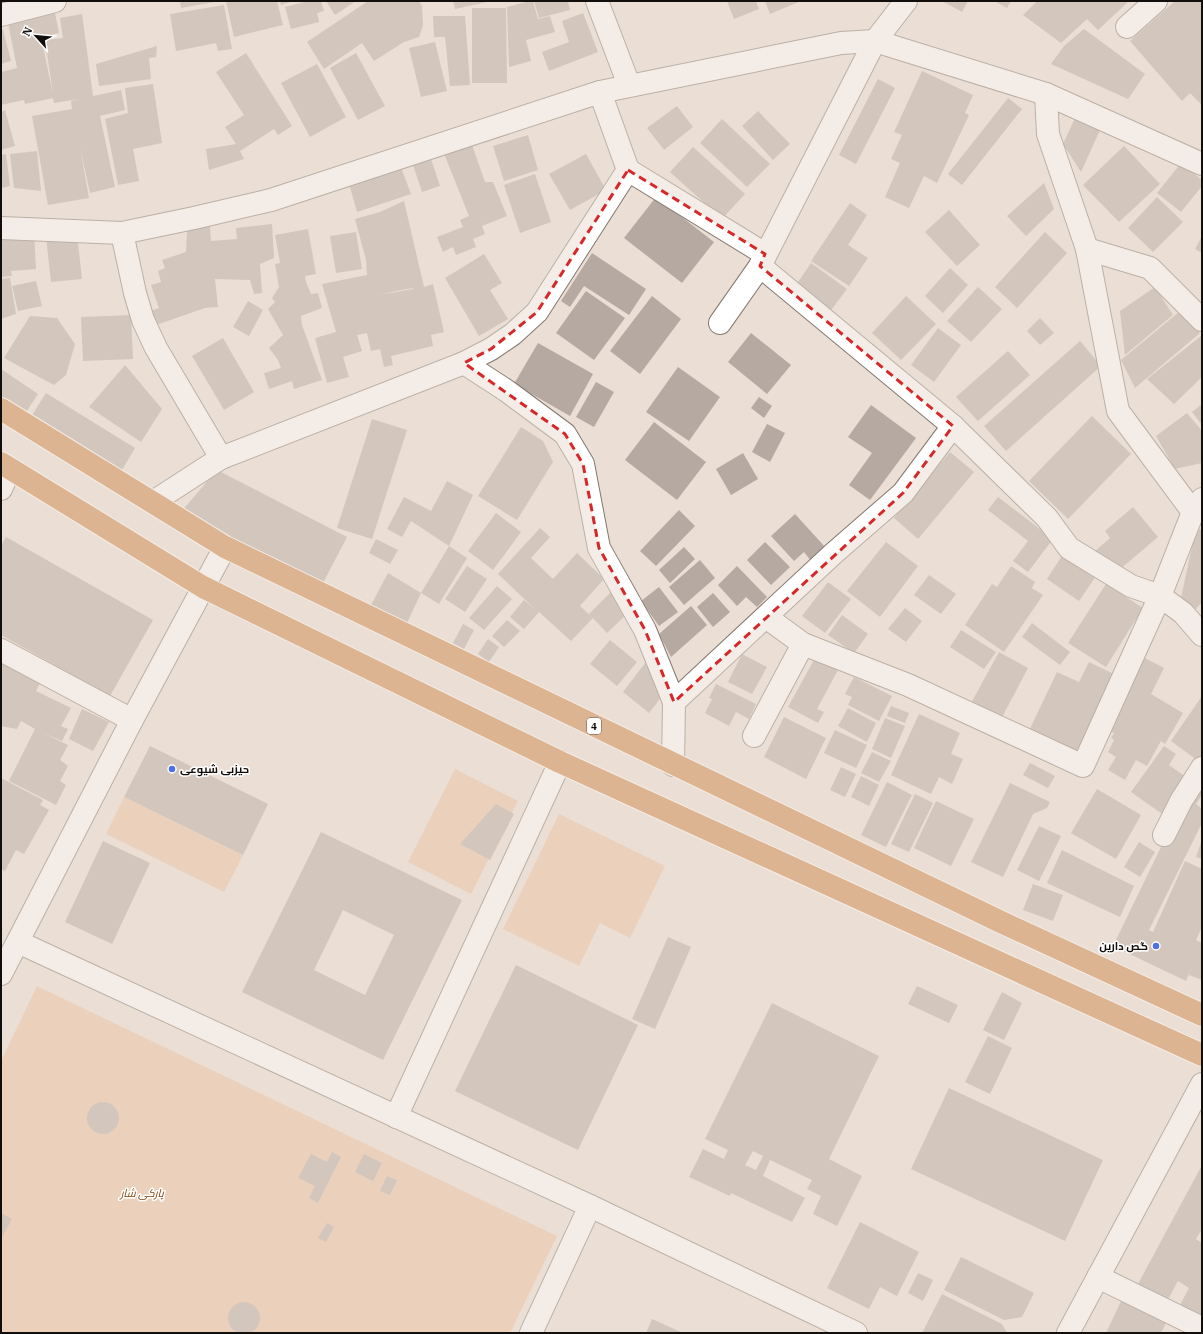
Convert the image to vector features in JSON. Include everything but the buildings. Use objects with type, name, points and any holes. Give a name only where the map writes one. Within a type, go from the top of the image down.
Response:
[{"type":"highway","name":"4","points":[[1,409],[225,547],[673,765],[1001,922],[1202,1015]]},
{"type":"highway","points":[[6,466],[203,587],[560,762],[1202,1055]]},
{"type":"street","points":[[1,16],[55,1]]},
{"type":"street","points":[[597,1],[629,85]]},
{"type":"street","points":[[720,323],[763,260],[875,41],[906,1]]},
{"type":"street","points":[[1127,27],[1156,1]]},
{"type":"street","points":[[1,228],[122,233],[271,200],[600,92],[841,43],[875,41],[1046,94],[1202,164]]},
{"type":"street","points":[[600,92],[628,170],[763,260],[952,426],[1047,518],[1069,548],[1132,586],[1160,596],[1183,613],[1202,635]]},
{"type":"street","points":[[766,617],[803,644],[908,685],[1082,766],[1160,596],[1198,506],[1118,411],[1087,249],[1048,134],[1046,94]]},
{"type":"street","points":[[153,502],[221,458],[464,363],[491,349],[513,334],[537,312],[628,170]]},
{"type":"street","points":[[122,233],[143,320],[156,348],[221,458]]},
{"type":"street","points":[[1087,249],[1150,268],[1202,320]]},
{"type":"street","points":[[464,363],[507,391],[565,434],[583,464],[599,548],[645,630],[674,702],[673,765]]},
{"type":"street","points":[[674,702],[834,553],[903,493],[952,426]]},
{"type":"street","points":[[1,489],[6,466]]},
{"type":"street","points":[[1,974],[132,720],[225,547]]},
{"type":"street","points":[[754,736],[803,644]]},
{"type":"street","points":[[1,650],[132,720]]},
{"type":"street","points":[[396,1117],[560,762]]},
{"type":"street","points":[[1164,835],[1181,800],[1202,768]]},
{"type":"street","points":[[18,942],[590,1206],[856,1333]]},
{"type":"street","points":[[1068,1333],[1202,1084]]},
{"type":"street","points":[[531,1333],[590,1206]]},
{"type":"street","points":[[1098,1277],[1202,1328]]},
{"type":"highlighted area","points":[[628,170],[765,254],[760,266],[953,426],[903,493],[674,702],[645,630],[599,548],[583,464],[565,434],[464,363],[491,349],[537,312]]},
{"type":"green space","points":[[455,769],[518,801],[471,894],[408,862]]},
{"type":"green space","points":[[124,797],[243,855],[224,892],[106,834]]},
{"type":"green space","points":[[559,814],[665,866],[630,938],[600,923],[579,966],[503,929]]},
{"type":"green space","name":"پاركى شار","points":[[37,986],[557,1236],[510,1333],[1,1333],[1,1061]]},
{"type":"place","name":"حیزبی شیوعی","points":[[172,769]]},
{"type":"place","name":"گص دارین","points":[[1156,946]]}]
